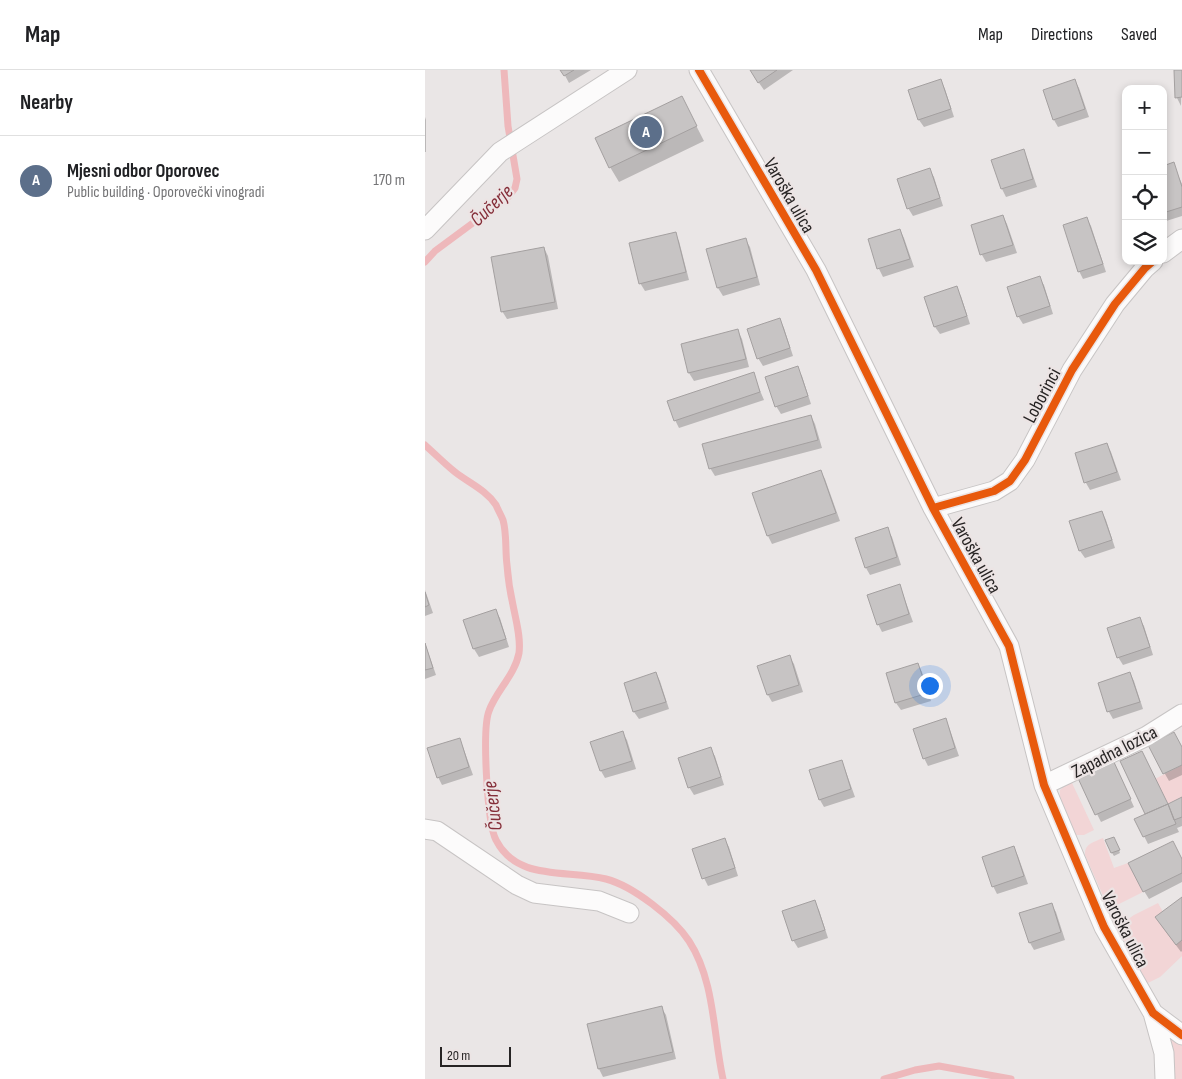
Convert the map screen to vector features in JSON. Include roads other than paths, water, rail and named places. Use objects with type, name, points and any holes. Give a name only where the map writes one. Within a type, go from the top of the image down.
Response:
[{"type":"street","points":[[425,230],[500,152],[627,70]]},
{"type":"street","name":"Varoška ulica","points":[[699,70],[815,270],[933,508],[1009,646],[1044,786],[1104,927],[1153,1013],[1182,1035]]},
{"type":"street","points":[[1167,250],[1182,239]]},
{"type":"street","name":"Loborinci","points":[[933,508],[994,491],[1010,481],[1025,460],[1072,370],[1115,304],[1148,265]]},
{"type":"street","name":"Zapadna lozica","points":[[1044,786],[1147,736],[1182,714]]},
{"type":"street","points":[[425,829],[437,831],[517,885],[535,893],[599,901],[629,912]]},
{"type":"street","points":[[1153,1013],[1164,1054],[1165,1079]]},
{"type":"waterway","name":"Čučerje","points":[[425,262],[435,251],[508,197],[515,188],[517,179],[508,126],[504,70]]},
{"type":"waterway","name":"Čučerje","points":[[425,445],[455,472],[492,500],[504,525],[506,559],[518,629],[519,653],[514,669],[492,704],[487,721],[488,796],[496,840],[505,853],[517,862],[530,868],[545,872],[606,879],[628,888],[652,904],[682,932],[698,957],[709,990],[723,1079]]},
{"type":"waterway","name":"Čučerje","points":[[884,1079],[915,1070],[939,1066],[1011,1079]]},
{"type":"place","name":"Mjesni odbor Oporovec","points":[[646,132]]}]
